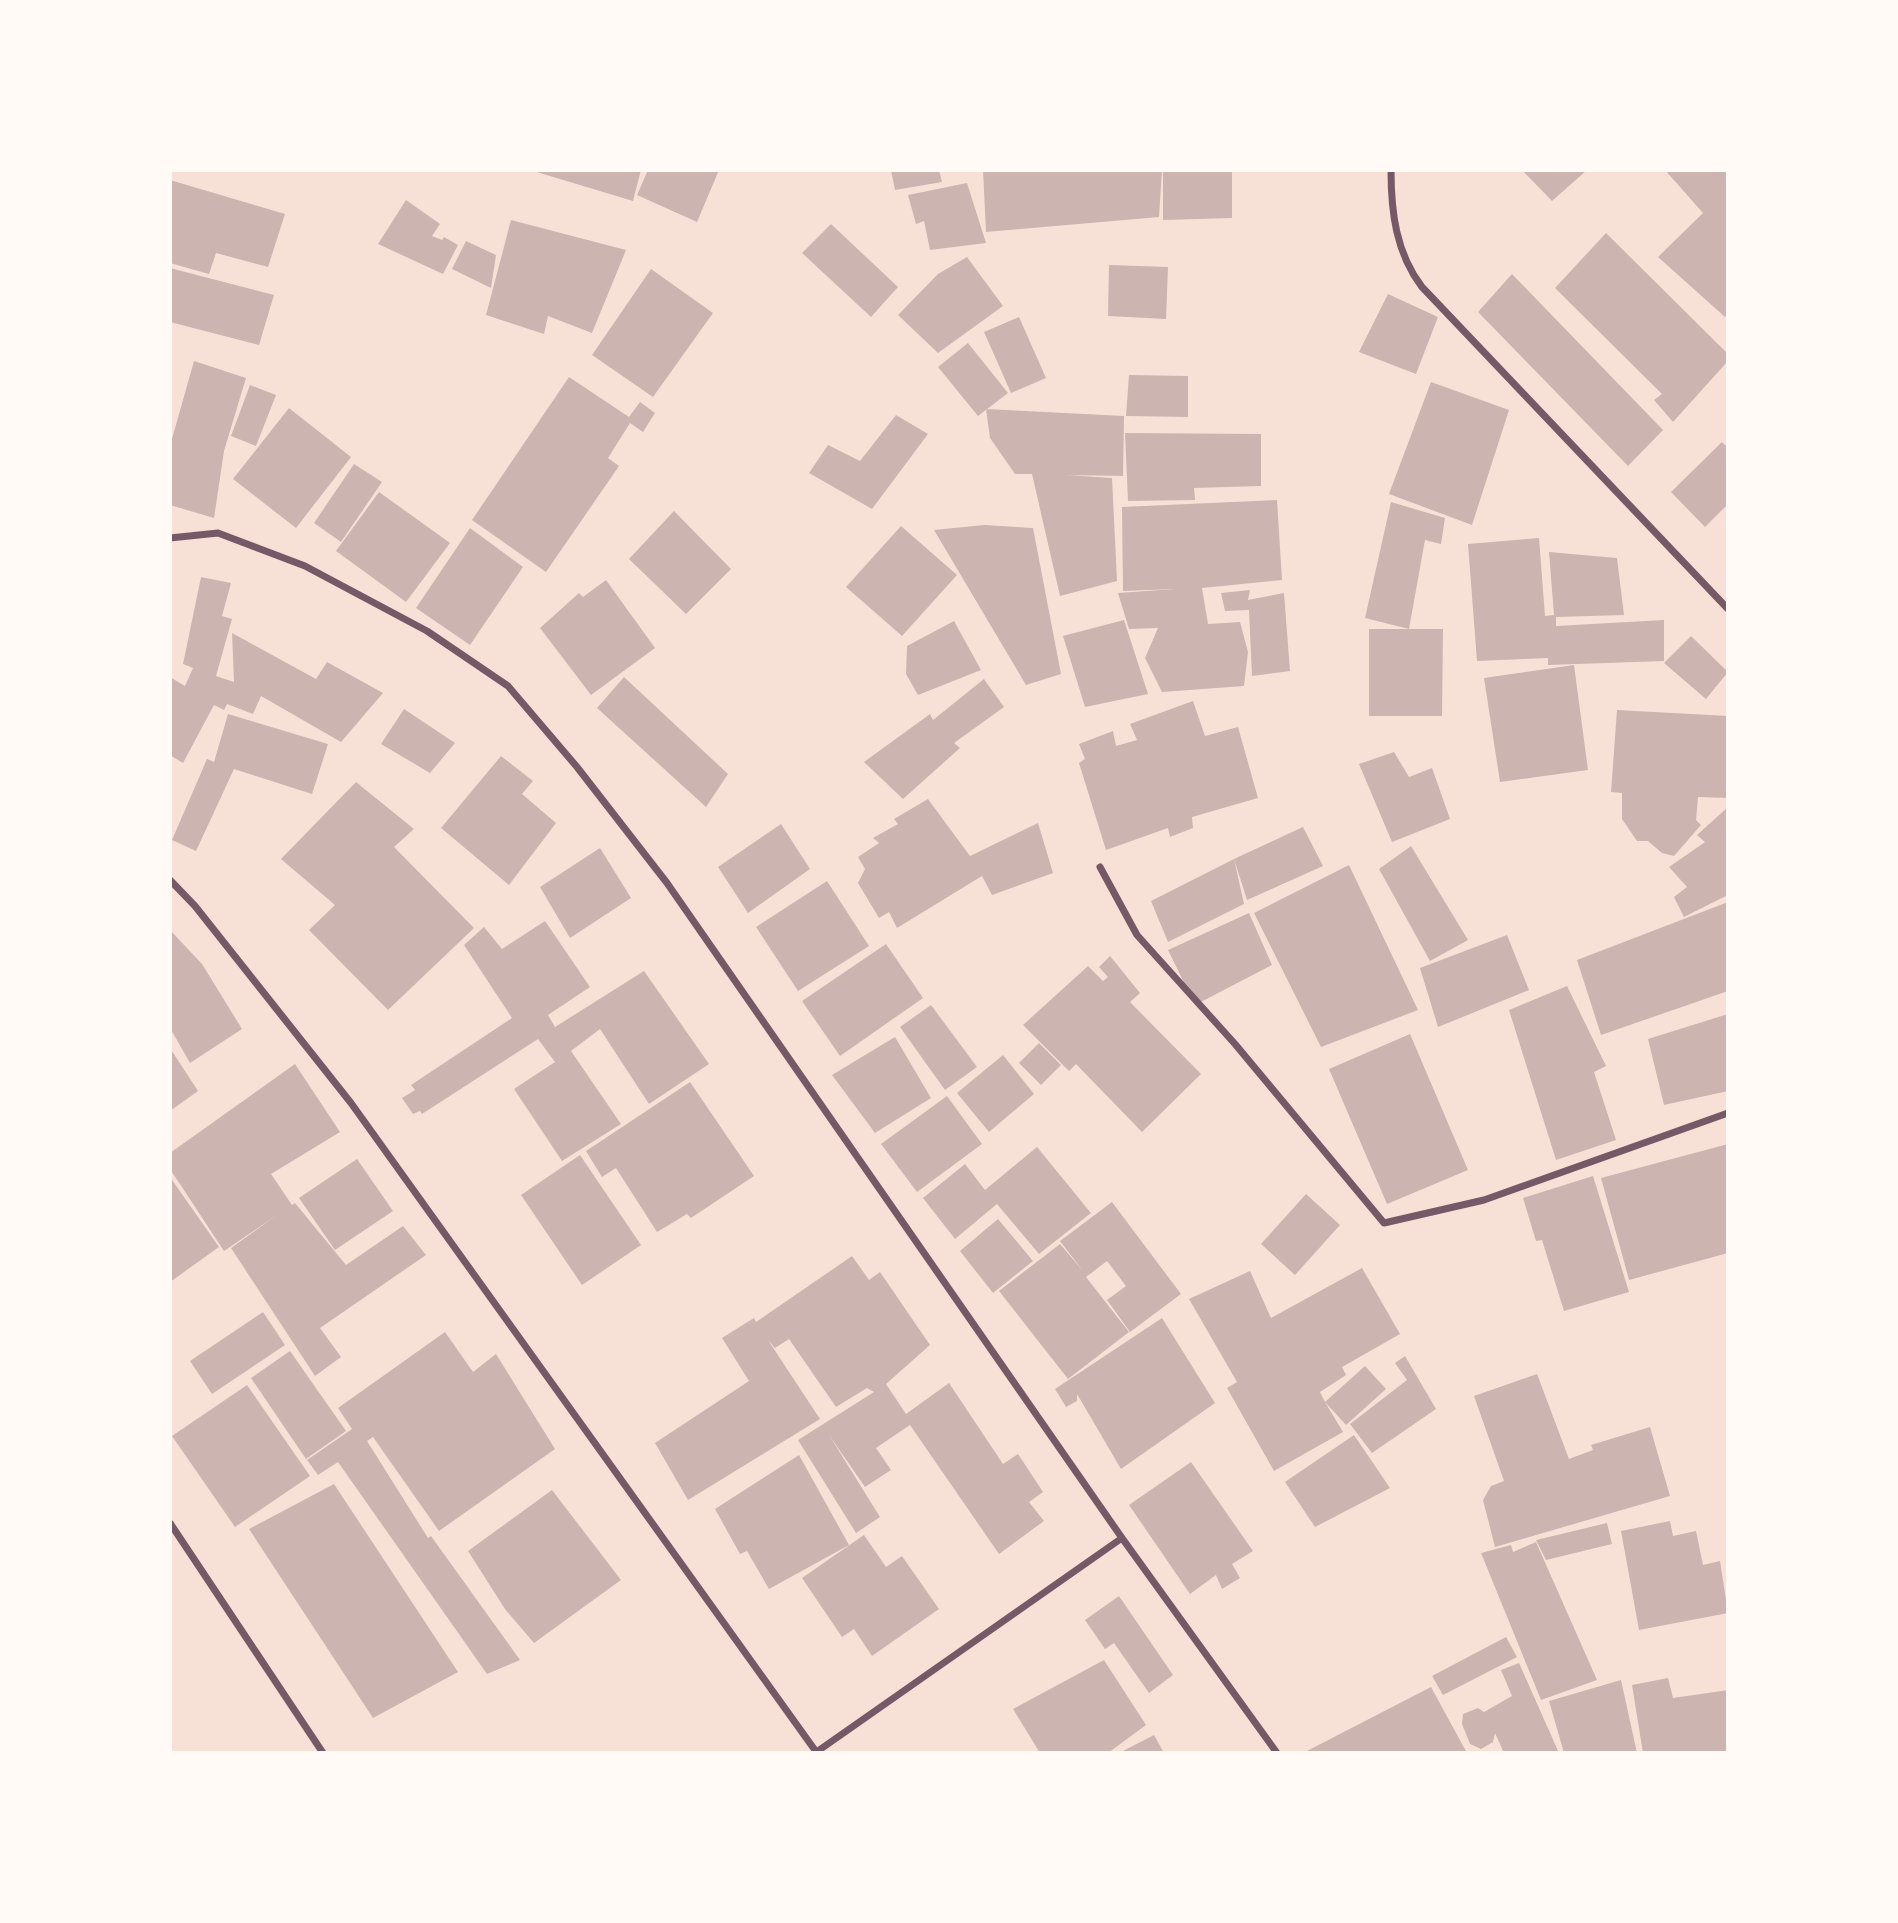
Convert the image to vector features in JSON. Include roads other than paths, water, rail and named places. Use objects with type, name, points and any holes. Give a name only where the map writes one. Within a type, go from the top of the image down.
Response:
[{"type":"street","points":[[1391,170],[1394,224],[1408,268],[1422,287],[1728,609]]},
{"type":"street","points":[[170,538],[218,533],[305,566],[427,631],[508,685],[578,767],[667,883],[1122,1538],[1277,1753]]},
{"type":"street","points":[[1100,867],[1136,935],[1235,1044],[1384,1223],[1484,1200],[1728,1113]]},
{"type":"street","points":[[170,880],[195,906],[351,1103],[816,1753],[1122,1538]]},
{"type":"street","points":[[170,1523],[323,1753]]}]
